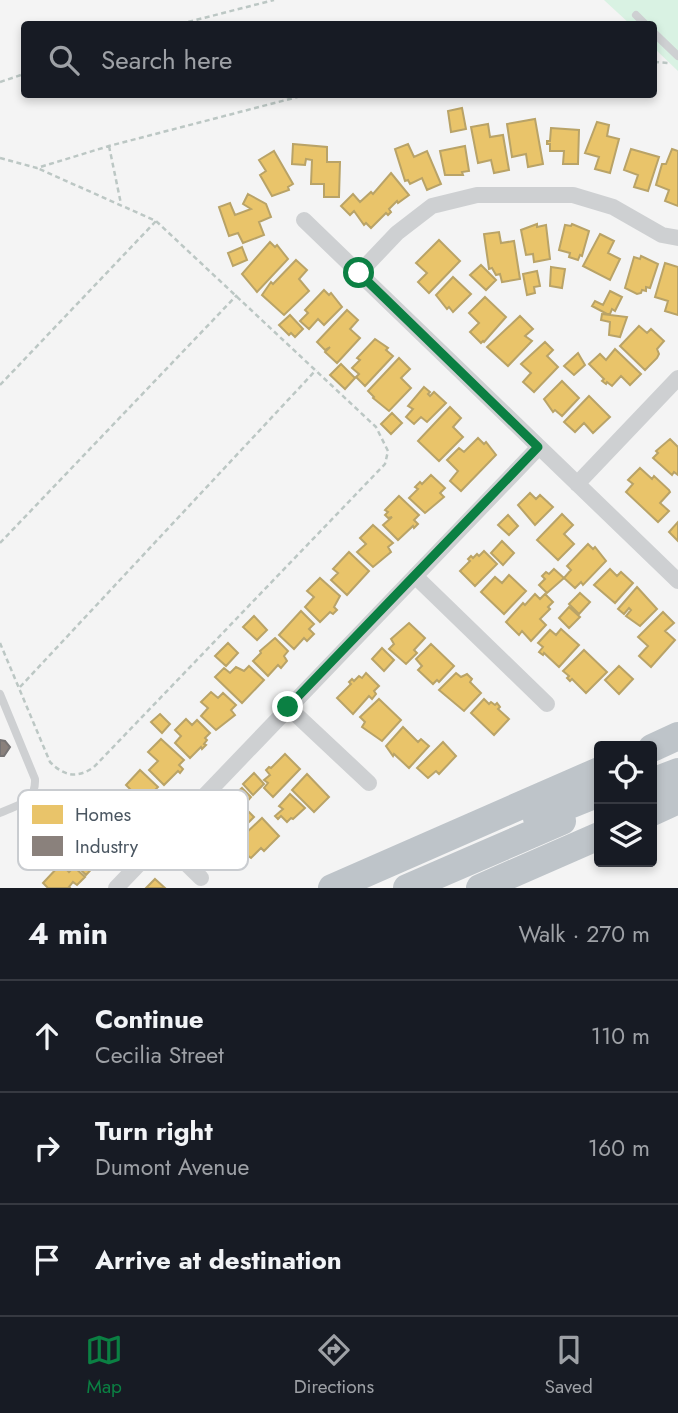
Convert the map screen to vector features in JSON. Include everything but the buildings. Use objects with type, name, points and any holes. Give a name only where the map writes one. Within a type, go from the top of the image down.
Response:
[{"type":"highway","points":[[657,746],[678,736]]},
{"type":"highway","points":[[657,769],[678,760]]},
{"type":"highway","points":[[657,780],[678,772]]},
{"type":"highway","points":[[332,888],[594,773]]},
{"type":"highway","points":[[381,888],[594,795]]},
{"type":"highway","points":[[657,810],[678,800]]},
{"type":"highway","points":[[407,888],[594,807]]},
{"type":"highway","points":[[657,819],[678,813]]},
{"type":"highway","points":[[480,888],[594,840]]},
{"type":"street","points":[[359,273],[397,233],[432,206],[477,195],[573,195],[613,206],[662,235],[678,238]]},
{"type":"street","points":[[304,220],[678,581]]},
{"type":"street","points":[[577,484],[678,378]]},
{"type":"street","points":[[209,790],[538,447]]},
{"type":"street","points":[[415,576],[547,704]]},
{"type":"street","points":[[288,707],[369,783]]},
{"type":"street","points":[[116,888],[133,870]]},
{"type":"street","points":[[194,870],[201,877]]},
{"type":"lane","points":[[636,15],[642,21]]},
{"type":"lane","points":[[657,37],[678,56]]},
{"type":"lane","points":[[0,694],[35,779],[36,790]]},
{"type":"lane","points":[[0,813],[18,805]]},
{"type":"path","points":[[192,21],[274,0]]},
{"type":"path","points":[[657,62],[678,64]]},
{"type":"path","points":[[0,82],[21,75]]},
{"type":"path","points":[[37,168],[108,146],[294,98]]},
{"type":"path","points":[[108,146],[122,206]]},
{"type":"path","points":[[0,158],[37,168],[156,221],[380,432],[388,451],[385,464],[88,772],[67,775],[50,762],[0,643]]},
{"type":"path","points":[[0,385],[156,221]]},
{"type":"path","points":[[0,543],[237,295]]},
{"type":"path","points":[[19,688],[316,370]]},
{"type":"green space","points":[[604,0],[678,0],[678,71],[657,51],[657,21],[627,21]]},
{"type":"route","points":[[288,707],[538,447],[359,273]]}]
